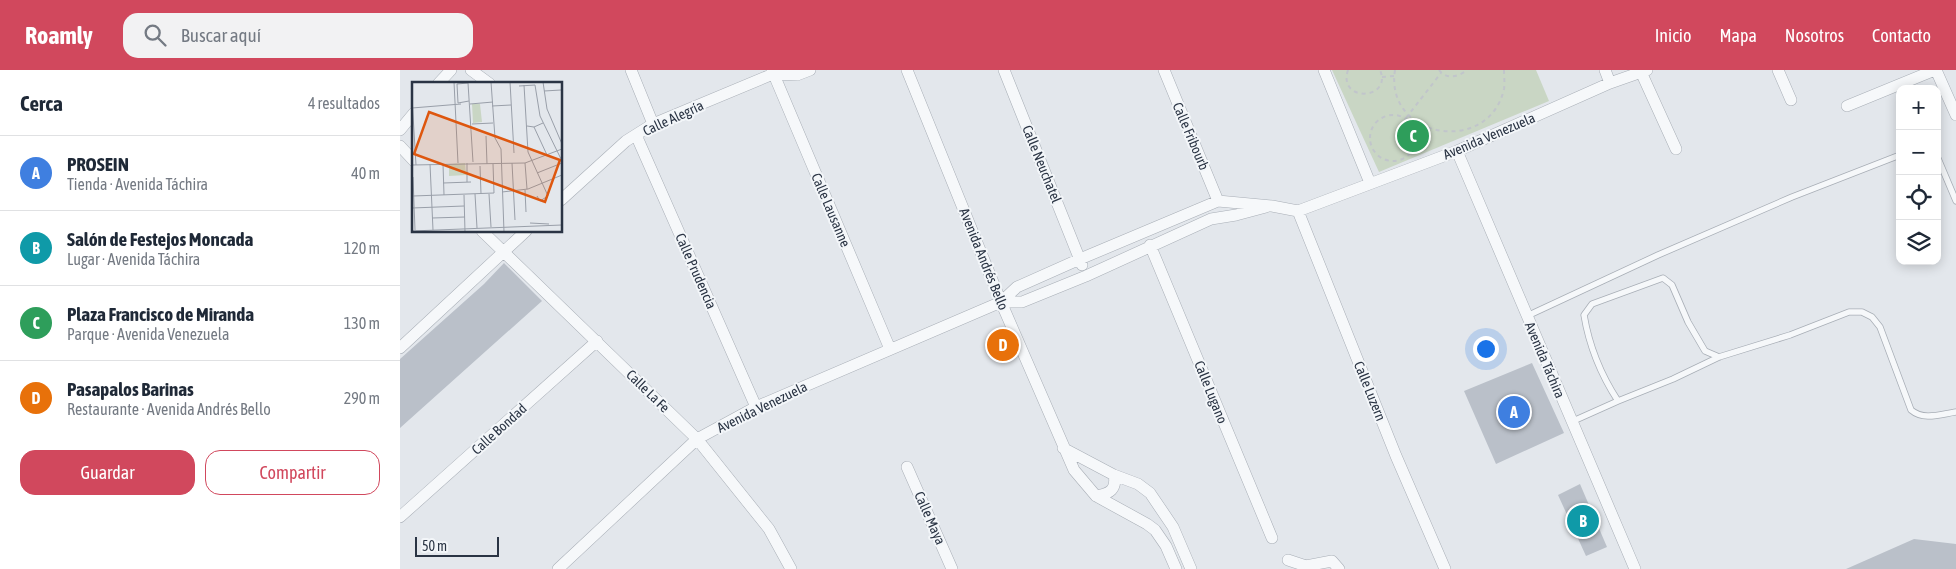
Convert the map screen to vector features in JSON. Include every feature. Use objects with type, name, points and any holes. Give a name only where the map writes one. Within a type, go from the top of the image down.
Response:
[{"type":"street","points":[[440,82],[451,70]]},
{"type":"street","points":[[472,70],[487,82]]},
{"type":"street","points":[[631,70],[653,124]]},
{"type":"street","name":"Calle Alegría","points":[[562,199],[626,141],[653,124],[774,71],[798,75],[810,70]]},
{"type":"street","name":"Avenida Andrés Bello","points":[[907,70],[1001,302],[1074,470],[1096,496],[1155,530],[1166,546],[1176,569]]},
{"type":"street","name":"Calle Neuchatel","points":[[1004,70],[1086,276]]},
{"type":"street","name":"Calle Fribourb","points":[[1164,70],[1218,201]]},
{"type":"street","points":[[1324,70],[1370,183]]},
{"type":"street","points":[[1605,70],[1610,83]]},
{"type":"street","points":[[1778,70],[1791,100]]},
{"type":"street","points":[[1847,106],[1936,70],[1956,116]]},
{"type":"street","name":"Calle Lausanne","points":[[774,71],[890,349]]},
{"type":"street","points":[[1644,71],[1676,149]]},
{"type":"street","name":"Avenida Venezuela","points":[[559,569],[697,439],[756,407],[1001,302],[1017,288],[1080,259],[1218,201],[1272,206],[1298,211],[1457,151],[1610,83],[1644,71]]},
{"type":"street","points":[[400,130],[412,115]]},
{"type":"street","name":"Calle Prudencia","points":[[636,135],[756,407]]},
{"type":"street","points":[[400,146],[412,158]]},
{"type":"street","name":"Avenida Táchira","points":[[1457,151],[1635,569]]},
{"type":"street","name":"Avenida Venezuela","points":[[1001,302],[1022,302],[1086,276],[1150,245],[1211,219],[1272,206]]},
{"type":"street","name":"Calle Luzern","points":[[1298,211],[1396,456],[1445,569]]},
{"type":"street","name":"Calle La Fe","points":[[483,232],[502,253],[597,341],[697,439],[769,529],[791,569]]},
{"type":"street","points":[[400,348],[525,232]]},
{"type":"street","name":"Calle Lugano","points":[[1150,245],[1272,538]]},
{"type":"street","name":"Calle Bondad","points":[[400,518],[597,341]]},
{"type":"street","points":[[1063,448],[1114,475],[1145,488],[1157,502],[1173,527],[1191,569]]},
{"type":"street","name":"Calle Maya","points":[[907,466],[952,569]]},
{"type":"street","points":[[1083,482],[1089,473],[1100,468]]},
{"type":"street","points":[[1096,496],[1107,494],[1113,490],[1115,484],[1114,475]]},
{"type":"street","points":[[1288,560],[1306,566],[1332,560],[1339,569]]},
{"type":"lane","points":[[1526,316],[1658,255],[1784,201],[1896,157]]},
{"type":"lane","points":[[1941,165],[1956,201]]},
{"type":"lane","points":[[1618,400],[1610,388],[1588,340],[1584,315],[1592,304],[1663,278],[1672,286],[1688,322],[1705,351],[1719,357]]},
{"type":"lane","points":[[1571,422],[1618,400],[1673,379],[1719,357],[1790,335],[1848,312],[1862,312],[1872,317],[1880,328],[1912,410],[1917,415],[1934,416],[1956,412]]},
{"type":"path","points":[[1348,70],[1348,84],[1353,91],[1364,95],[1374,92],[1379,88],[1382,77],[1380,70]]},
{"type":"path","points":[[1395,70],[1396,92],[1404,110],[1418,123],[1428,129],[1451,133],[1463,131],[1484,121],[1498,105],[1504,88],[1504,70]]},
{"type":"path","points":[[1438,70],[1450,77],[1459,76],[1467,70]]},
{"type":"path","points":[[1406,118],[1441,73]]},
{"type":"path","points":[[1382,77],[1394,76]]},
{"type":"path","points":[[1391,115],[1406,118],[1412,123],[1417,137],[1413,152],[1400,161],[1392,162],[1378,156],[1370,143],[1370,135],[1377,121],[1391,115]]},
{"type":"green space","points":[[1332,70],[1536,70],[1549,101],[1379,172]]},
{"type":"building","points":[[504,263],[542,301],[400,428],[400,359],[484,284]]},
{"type":"building","points":[[1532,363],[1564,433],[1496,464],[1464,391]]},
{"type":"building","points":[[1580,484],[1607,547],[1586,556],[1558,495]]},
{"type":"building","points":[[1914,539],[1956,544],[1956,569],[1846,569]]},
{"type":"place","name":"Plaza Francisco de Miranda","points":[[1413,136]]},
{"type":"place","name":"Pasapalos Barinas","points":[[1003,345]]},
{"type":"place","name":"PROSEIN","points":[[1514,412]]},
{"type":"place","name":"Salón de Festejos Moncada","points":[[1583,521]]}]
